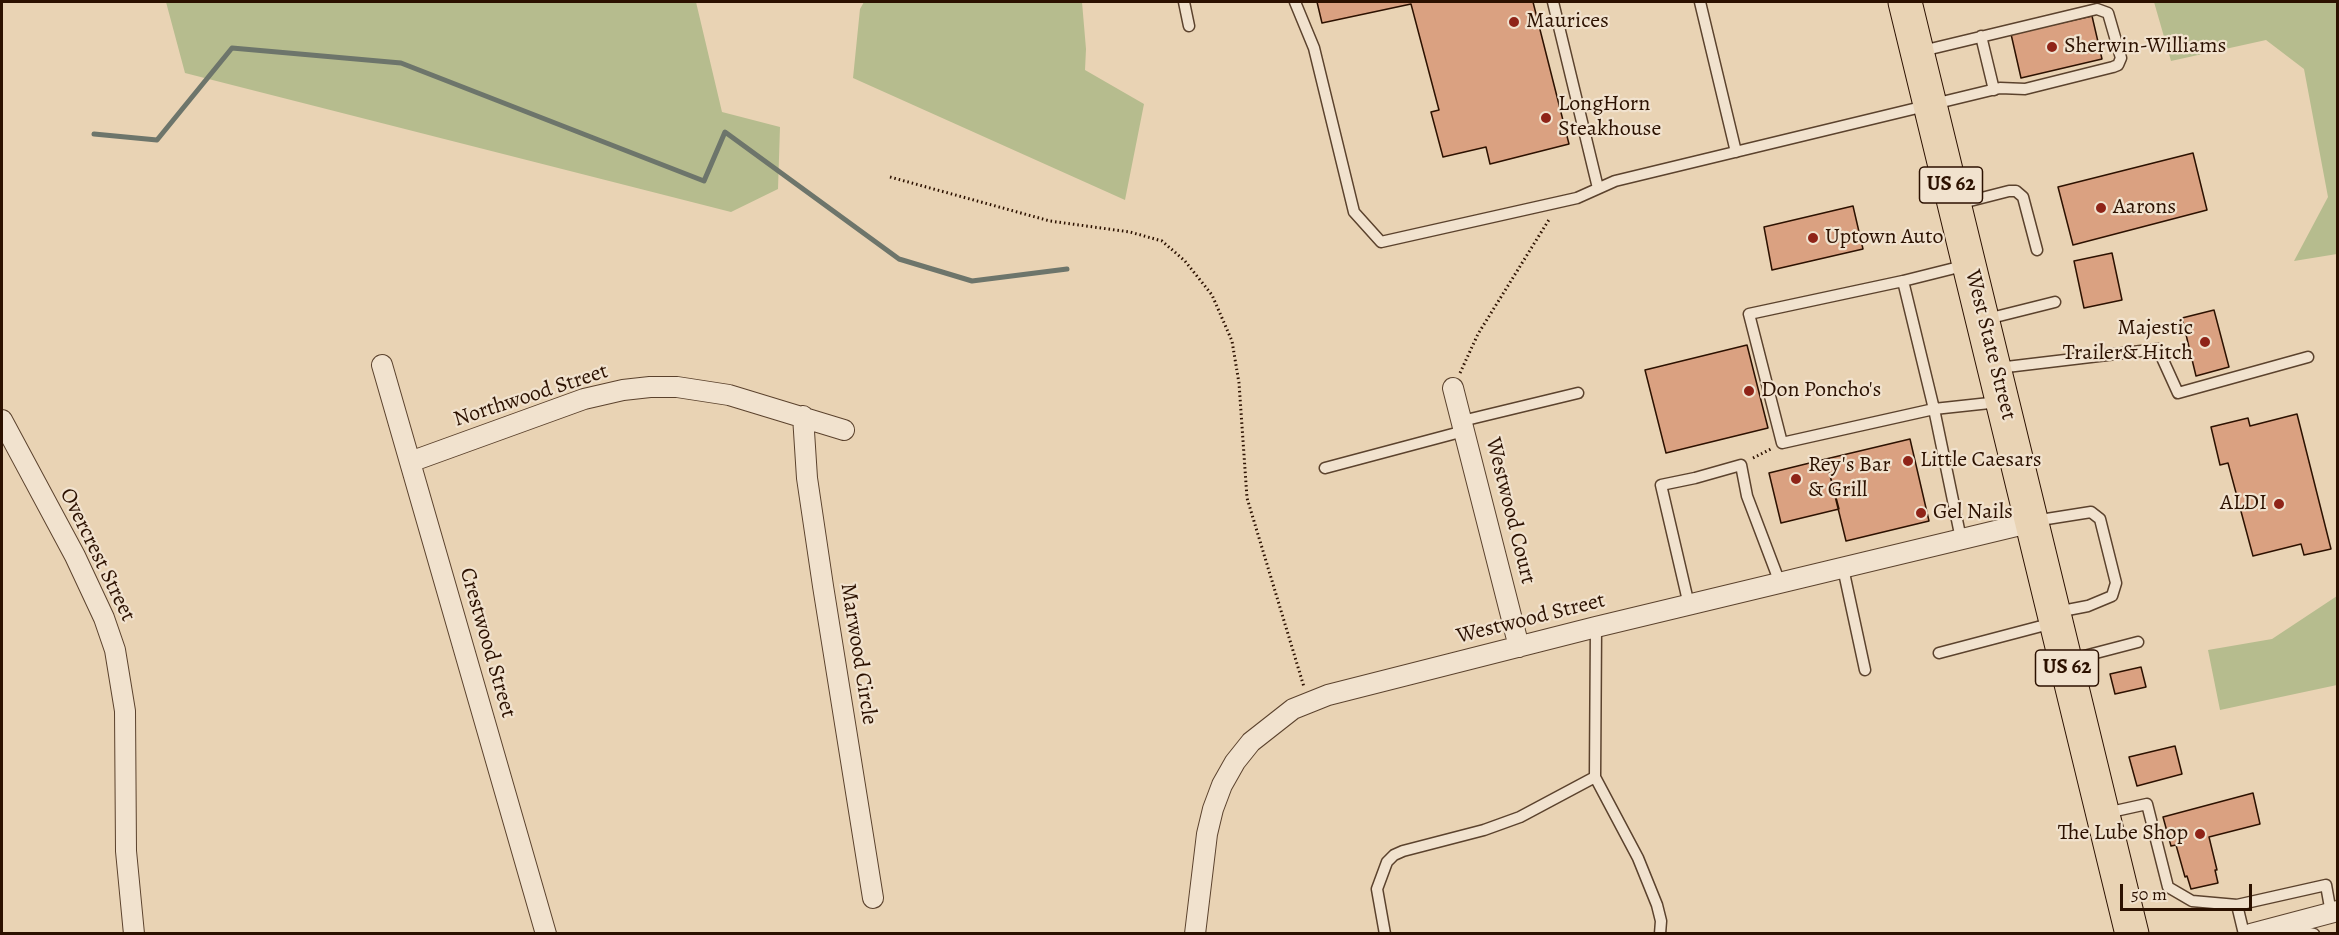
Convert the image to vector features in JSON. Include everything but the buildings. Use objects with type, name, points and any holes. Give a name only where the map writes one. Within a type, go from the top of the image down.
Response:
[{"type":"highway","name":"West State Street","points":[[1905,2],[2132,933]]},
{"type":"street","name":"Crestwood Street","points":[[382,365],[546,933]]},
{"type":"street","name":"Northwood Street","points":[[410,462],[584,399],[623,390],[659,387],[703,390],[729,395],[844,430]]},
{"type":"street","name":"Westwood Court","points":[[1453,388],[1519,647]]},
{"type":"street","name":"Marwood Circle","points":[[803,416],[807,478],[873,898]]},
{"type":"street","name":"Overcrest Street","points":[[2,420],[75,556],[104,618],[115,651],[125,711],[126,851],[134,933]]},
{"type":"street","name":"Westwood Street","points":[[1196,933],[1207,834],[1222,785],[1235,762],[1251,742],[1293,709],[1328,695],[1596,627],[2033,522]]},
{"type":"street","points":[[2251,933],[2299,929],[2334,912]]},
{"type":"lane","points":[[1184,2],[1189,26]]},
{"type":"lane","points":[[1295,2],[1314,48],[1354,212],[1381,242],[1577,198],[1615,181],[1994,90],[2025,89],[2113,67],[2118,65],[2121,58],[2108,13],[2097,9],[1917,52]]},
{"type":"lane","points":[[1553,2],[1598,189]]},
{"type":"lane","points":[[1700,2],[1736,152]]},
{"type":"lane","points":[[1981,36],[1994,90]]},
{"type":"lane","points":[[1955,204],[2009,191],[2016,192],[2023,197],[2037,250]]},
{"type":"lane","points":[[1970,265],[1749,314],[1782,443],[1934,409],[2004,402]]},
{"type":"lane","points":[[1903,281],[1934,409],[1961,539]]},
{"type":"lane","points":[[1984,320],[2055,302]]},
{"type":"lane","points":[[1996,369],[2158,349],[2178,393],[2308,357]]},
{"type":"lane","points":[[1324,468],[1578,393]]},
{"type":"lane","points":[[1689,605],[1661,485],[1741,465],[1747,496],[1780,583]]},
{"type":"lane","points":[[1939,653],[2055,617],[2112,596],[2116,583],[2100,519],[2091,512],[2033,522]]},
{"type":"lane","points":[[1843,568],[1865,670]]},
{"type":"lane","points":[[1596,627],[1596,777],[1638,858],[1657,905],[1661,921],[1660,933]]},
{"type":"lane","points":[[2066,661],[2138,642]]},
{"type":"lane","points":[[1385,933],[1377,889],[1387,862],[1394,855],[1484,830],[1520,817],[1596,777]]},
{"type":"lane","points":[[2103,814],[2147,804],[2168,887],[2192,902],[2237,905],[2337,882]]},
{"type":"lane","points":[[2326,885],[2334,912]]},
{"type":"lane","points":[[2237,905],[2244,933]]},
{"type":"lane","points":[[2299,929],[2314,933]]},
{"type":"path","points":[[890,177],[1050,221],[1130,232],[1162,241],[1185,261],[1212,294],[1232,341],[1242,412],[1243,464],[1247,498],[1309,703]]},
{"type":"path","points":[[1453,388],[1478,334],[1560,202]]},
{"type":"path","points":[[1741,465],[1782,443]]},
{"type":"green space","points":[[166,2],[696,2],[722,112],[780,127],[778,189],[731,212],[185,73]]},
{"type":"green space","points":[[864,2],[1082,2],[1086,49],[1085,70],[1144,104],[1125,200],[853,78],[860,9]]},
{"type":"green space","points":[[2154,2],[2337,2],[2337,254],[2294,261],[2328,197],[2304,69],[2266,40],[2171,61]]},
{"type":"green space","points":[[2337,596],[2337,685],[2220,710],[2208,650],[2272,639]]},
{"type":"waterway","points":[[94,134],[157,140],[232,48],[401,63],[704,181],[725,132],[899,259],[972,281],[1067,269]]},
{"type":"place","name":"Maurices","points":[[1514,22]]},
{"type":"place","name":"Sherwin-Williams","points":[[2052,47]]},
{"type":"place","name":"LongHorn Steakhouse","points":[[1546,118]]},
{"type":"place","name":"Aarons","points":[[2101,208]]},
{"type":"place","name":"Uptown Auto","points":[[1813,238]]},
{"type":"place","name":"Majestic Trailer& Hitch","points":[[2205,342]]},
{"type":"place","name":"Don Poncho's","points":[[1749,391]]},
{"type":"place","name":"Little Caesars","points":[[1908,461]]},
{"type":"place","name":"Rey's Bar & Grill","points":[[1796,479]]},
{"type":"place","name":"ALDI","points":[[2279,504]]},
{"type":"place","name":"Gel Nails","points":[[1921,513]]},
{"type":"place","name":"The Lube Shop","points":[[2200,834]]}]
